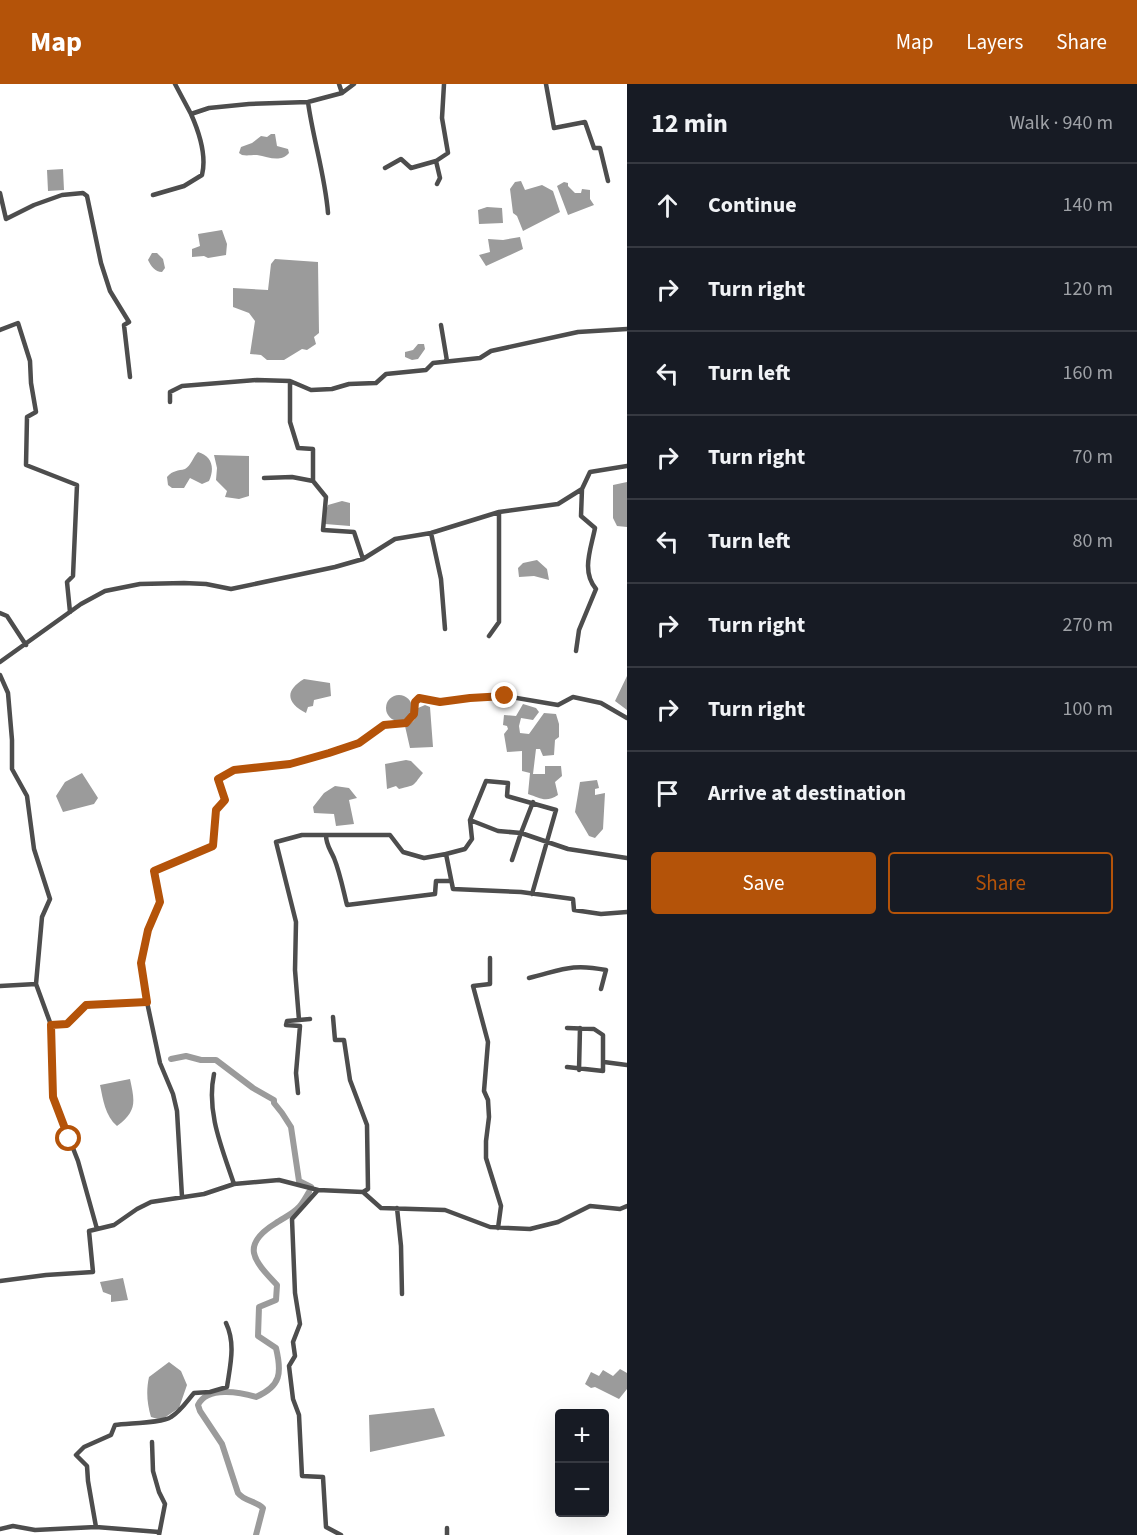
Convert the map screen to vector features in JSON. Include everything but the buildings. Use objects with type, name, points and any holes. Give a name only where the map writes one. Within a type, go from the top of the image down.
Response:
[{"type":"street","points":[[153,195],[184,186],[202,175],[204,167],[198,131],[175,84]]},
{"type":"street","points":[[339,84],[342,93]]},
{"type":"street","points":[[191,114],[209,108],[308,102],[342,93],[354,84]]},
{"type":"street","points":[[386,168],[401,159],[411,168],[436,161],[448,153],[442,118],[444,84]]},
{"type":"street","points":[[546,84],[554,128],[585,122],[594,148],[600,148],[608,181]]},
{"type":"street","points":[[308,102],[312,131],[326,190],[328,213]]},
{"type":"street","points":[[436,161],[440,178],[437,184]]},
{"type":"street","points":[[0,193],[6,219],[34,205],[62,195],[83,193],[87,196],[110,291],[129,322],[124,325],[130,377]]},
{"type":"street","points":[[0,330],[18,323],[30,362],[36,412],[27,417],[26,465],[77,485],[73,576],[67,582],[70,612]]},
{"type":"street","points":[[441,325],[447,361]]},
{"type":"street","points":[[170,402],[170,392],[182,386],[257,380],[290,381],[311,390],[332,389],[349,384],[376,383],[386,374],[426,370],[433,363],[480,358],[491,351],[578,332],[627,329]]},
{"type":"street","points":[[290,381],[290,422],[298,448],[313,449],[313,481],[326,498],[323,530],[354,532],[363,559]]},
{"type":"street","points":[[576,651],[579,630],[596,589],[588,580],[588,574],[589,557],[596,528],[581,516],[582,489],[590,472],[627,466]]},
{"type":"street","points":[[264,478],[292,477],[313,481]]},
{"type":"street","points":[[0,662],[70,612],[105,591],[140,584],[184,583],[206,584],[231,590],[290,578],[363,559],[394,539],[431,533],[499,512],[558,504],[582,489]]},
{"type":"street","points":[[489,636],[499,622],[499,512]]},
{"type":"street","points":[[431,533],[441,579],[445,629]]},
{"type":"street","points":[[0,613],[7,616],[26,645]]},
{"type":"street","points":[[0,675],[8,693],[12,769],[27,796],[34,849],[50,899],[42,917],[36,984],[51,1025],[53,1097],[78,1161],[97,1229]]},
{"type":"street","points":[[182,1197],[177,1111],[173,1094],[160,1063],[141,963],[148,930],[160,902],[154,871],[213,846],[216,810],[225,800],[218,779],[234,770],[290,764],[359,743],[384,725],[406,723],[414,714],[415,702],[419,698],[440,702],[505,696],[558,705],[573,698],[601,703],[627,718]]},
{"type":"street","points":[[299,1020],[296,922],[276,842],[302,835],[390,835],[403,852],[424,858],[446,854],[465,849],[472,839],[470,820],[486,781],[508,783],[507,796],[556,810],[542,866],[536,875],[532,894]]},
{"type":"street","points":[[512,860],[533,802]]},
{"type":"street","points":[[470,820],[498,831],[521,833],[547,840],[568,849],[627,859],[627,853]]},
{"type":"street","points":[[326,835],[326,844],[334,857],[347,905],[435,894],[436,881],[452,881]]},
{"type":"street","points":[[446,854],[453,889],[573,899],[574,910],[601,914],[627,912]]},
{"type":"street","points":[[490,958],[490,984],[473,986],[488,1042],[484,1091],[488,1100],[489,1117],[486,1158],[501,1206],[498,1228]]},
{"type":"street","points":[[530,978],[564,968],[593,967],[606,970],[601,989]]},
{"type":"street","points":[[0,986],[36,984]]},
{"type":"street","points":[[51,1025],[67,1024],[86,1005],[147,1002]]},
{"type":"street","points":[[0,1281],[93,1272],[89,1231],[114,1225],[136,1209],[152,1202],[204,1194],[234,1184],[279,1180],[318,1190],[363,1192],[368,1189],[367,1125],[350,1080],[344,1040],[335,1040],[333,1017]]},
{"type":"street","points":[[298,1093],[296,1073],[300,1026],[286,1025],[287,1021],[310,1019]]},
{"type":"street","points":[[567,1028],[594,1029],[603,1035],[604,1062],[603,1071],[567,1067]]},
{"type":"street","points":[[579,1070],[580,1028]]},
{"type":"street","points":[[604,1062],[627,1065]]},
{"type":"street","points":[[214,1074],[211,1101],[216,1131],[234,1184]]},
{"type":"street","points":[[318,1190],[292,1219],[295,1293],[300,1324],[293,1342],[295,1356],[289,1366],[293,1399],[299,1415],[302,1476],[323,1478],[326,1527],[341,1535]]},
{"type":"street","points":[[363,1192],[381,1208],[445,1210],[498,1228],[530,1229],[558,1222],[590,1206],[620,1209],[627,1206]]},
{"type":"street","points":[[397,1208],[402,1294]]},
{"type":"street","points":[[96,1527],[87,1466],[76,1455],[84,1447],[111,1435],[115,1425],[161,1422],[178,1412],[194,1393],[227,1388],[232,1346],[226,1323]]},
{"type":"street","points":[[0,1529],[13,1526],[35,1530],[96,1527],[159,1533],[165,1504],[153,1471],[152,1442]]},
{"type":"street","points":[[447,1528],[447,1535]]},
{"type":"shaded area","points":[[275,134],[277,146],[288,149],[289,153],[286,156],[274,158],[239,153],[241,147],[261,136],[267,137]]},
{"type":"shaded area","points":[[63,169],[64,190],[48,191],[47,170]]},
{"type":"shaded area","points":[[521,181],[525,190],[542,185],[553,191],[560,212],[523,231],[517,216],[513,213],[510,189],[515,182]]},
{"type":"shaded area","points":[[564,182],[568,183],[575,193],[581,193],[582,189],[590,190],[590,199],[594,205],[568,215],[557,186]]},
{"type":"shaded area","points":[[487,207],[502,208],[503,223],[479,224],[478,210]]},
{"type":"shaded area","points":[[222,230],[227,244],[226,255],[208,258],[192,257],[192,249],[200,246],[198,234]]},
{"type":"shaded area","points":[[520,237],[523,249],[486,266],[479,255],[490,252],[488,239],[503,240]]},
{"type":"shaded area","points":[[152,253],[157,253],[163,259],[165,268],[162,272],[155,270],[149,262]]},
{"type":"shaded area","points":[[275,259],[318,262],[319,333],[314,337],[316,344],[284,360],[267,360],[261,355],[250,354],[255,321],[249,313],[233,307],[233,288],[268,290],[271,264]]},
{"type":"shaded area","points":[[418,344],[424,344],[425,349],[418,359],[412,360],[405,357],[405,352],[413,350]]},
{"type":"shaded area","points":[[198,452],[206,456],[211,463],[212,472],[209,481],[202,484],[190,478],[184,488],[172,488],[168,485],[167,477],[173,472],[187,468]]},
{"type":"shaded area","points":[[214,455],[249,456],[249,496],[239,499],[225,497],[227,491],[216,480],[217,468]]},
{"type":"shaded area","points":[[627,482],[627,527],[617,526],[613,518],[613,485]]},
{"type":"shaded area","points":[[342,501],[350,503],[350,526],[325,524],[328,505]]},
{"type":"shaded area","points":[[537,560],[547,569],[549,580],[534,576],[519,577],[518,568],[523,563]]},
{"type":"shaded area","points":[[627,676],[627,710],[615,701]]},
{"type":"shaded area","points":[[304,679],[330,683],[331,696],[314,700],[313,706],[308,707],[306,713],[295,705],[290,697],[293,688]]},
{"type":"shaded area","points":[[399,695],[408,699],[412,708],[408,717],[399,721],[390,717],[386,708],[390,699]]},
{"type":"shaded area","points":[[523,704],[536,708],[539,712],[533,720],[521,718],[520,733],[529,734],[544,713],[556,714],[559,724],[559,737],[555,740],[554,755],[543,756],[540,749],[536,749],[533,774],[545,774],[545,766],[561,766],[562,776],[555,782],[558,795],[550,799],[528,794],[530,773],[522,771],[522,751],[507,752],[504,734],[508,729],[503,725],[504,715],[516,716]]},
{"type":"shaded area","points":[[425,705],[430,707],[433,747],[410,748],[405,726],[414,720],[418,708]]},
{"type":"shaded area","points":[[411,761],[423,773],[411,786],[399,789],[396,786],[387,789],[385,764]]},
{"type":"shaded area","points":[[82,773],[98,798],[94,804],[63,812],[56,796],[65,782]]},
{"type":"shaded area","points":[[597,780],[599,788],[595,789],[595,795],[605,793],[603,829],[595,838],[589,836],[575,812],[580,782]]},
{"type":"shaded area","points":[[335,786],[349,788],[357,798],[349,800],[354,824],[336,826],[334,814],[314,813],[313,807],[324,793]]},
{"type":"shaded area","points":[[130,1079],[133,1106],[124,1121],[117,1126],[107,1112],[100,1085]]},
{"type":"shaded area","points":[[123,1278],[128,1300],[111,1302],[111,1295],[103,1292],[100,1282]]},
{"type":"shaded area","points":[[169,1362],[181,1371],[187,1385],[179,1408],[161,1420],[151,1417],[147,1397],[148,1382],[149,1377]]},
{"type":"shaded area","points":[[620,1369],[627,1373],[627,1389],[619,1399],[585,1384],[591,1372],[599,1376],[603,1370],[613,1376]]},
{"type":"shaded area","points":[[434,1408],[445,1436],[370,1452],[369,1415]]},
{"type":"waterway","points":[[171,1059],[186,1056],[201,1060],[216,1060],[253,1088],[274,1100],[291,1127],[299,1181],[311,1187]]},
{"type":"waterway","points":[[256,1535],[263,1508],[238,1493],[222,1444],[198,1405],[202,1399],[216,1393],[233,1392],[256,1397],[271,1388],[278,1378],[279,1365],[276,1348],[258,1336],[259,1307],[276,1300],[277,1285],[257,1260],[254,1246],[265,1231],[297,1209],[309,1192]]},
{"type":"route","points":[[69,1139],[53,1097],[51,1025],[67,1024],[86,1005],[147,1002],[141,963],[148,930],[160,902],[154,871],[213,846],[216,810],[225,800],[218,779],[234,770],[290,764],[359,743],[384,725],[406,723],[414,714],[415,702],[419,698],[440,702],[505,696]]}]
